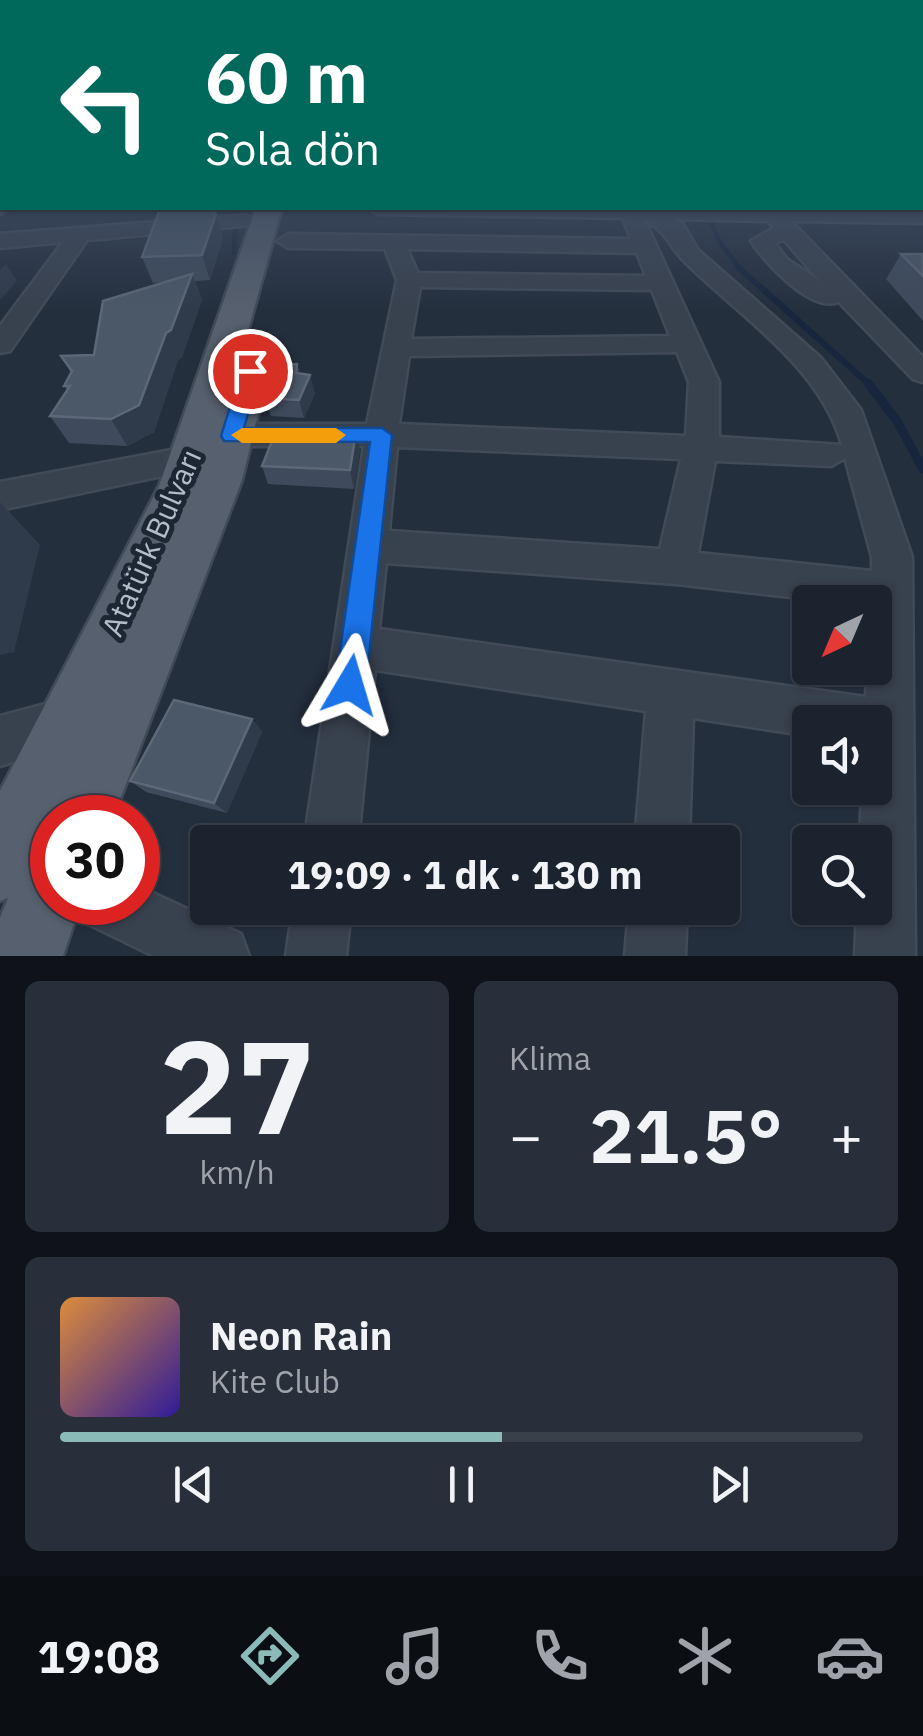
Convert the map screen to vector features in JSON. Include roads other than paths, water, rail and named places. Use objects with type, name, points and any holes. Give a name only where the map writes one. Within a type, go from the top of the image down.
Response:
[{"type":"main road","name":"Atatürk Bulvarı","points":[[0,866],[212,447],[266,222]]},
{"type":"main road","name":"Atatürk Bulvarı","points":[[88,795],[219,480],[212,447]]},
{"type":"main road","points":[[24,956],[35,925]]},
{"type":"street","points":[[585,221],[674,228],[689,254],[811,364],[850,418],[892,557],[892,585]]},
{"type":"street","points":[[0,241],[266,222],[393,242],[717,221]]},
{"type":"street","points":[[778,221],[862,314],[923,373]]},
{"type":"street","points":[[641,224],[659,283],[704,382],[701,446],[676,567]]},
{"type":"street","points":[[0,345],[80,235]]},
{"type":"street","points":[[333,825],[382,435],[409,280],[393,242]]},
{"type":"street","points":[[409,280],[659,283]]},
{"type":"street","points":[[396,348],[686,344]]},
{"type":"street","points":[[0,496],[212,447],[382,435],[831,454]]},
{"type":"street","points":[[368,546],[676,567],[838,585]]},
{"type":"street","points":[[355,646],[792,710]]},
{"type":"street","points":[[663,825],[672,692]]},
{"type":"street","points":[[0,741],[72,721]]},
{"type":"street","points":[[886,956],[888,805]]},
{"type":"street","points":[[155,925],[220,956]]},
{"type":"street","points":[[316,956],[320,925]]},
{"type":"street","points":[[655,956],[657,925]]},
{"type":"waterway","points":[[711,221],[719,241],[739,268]]},
{"type":"waterway","points":[[234,253],[235,228]]},
{"type":"waterway","points":[[739,268],[869,384]]},
{"type":"waterway","points":[[869,384],[897,421],[923,469]]}]
